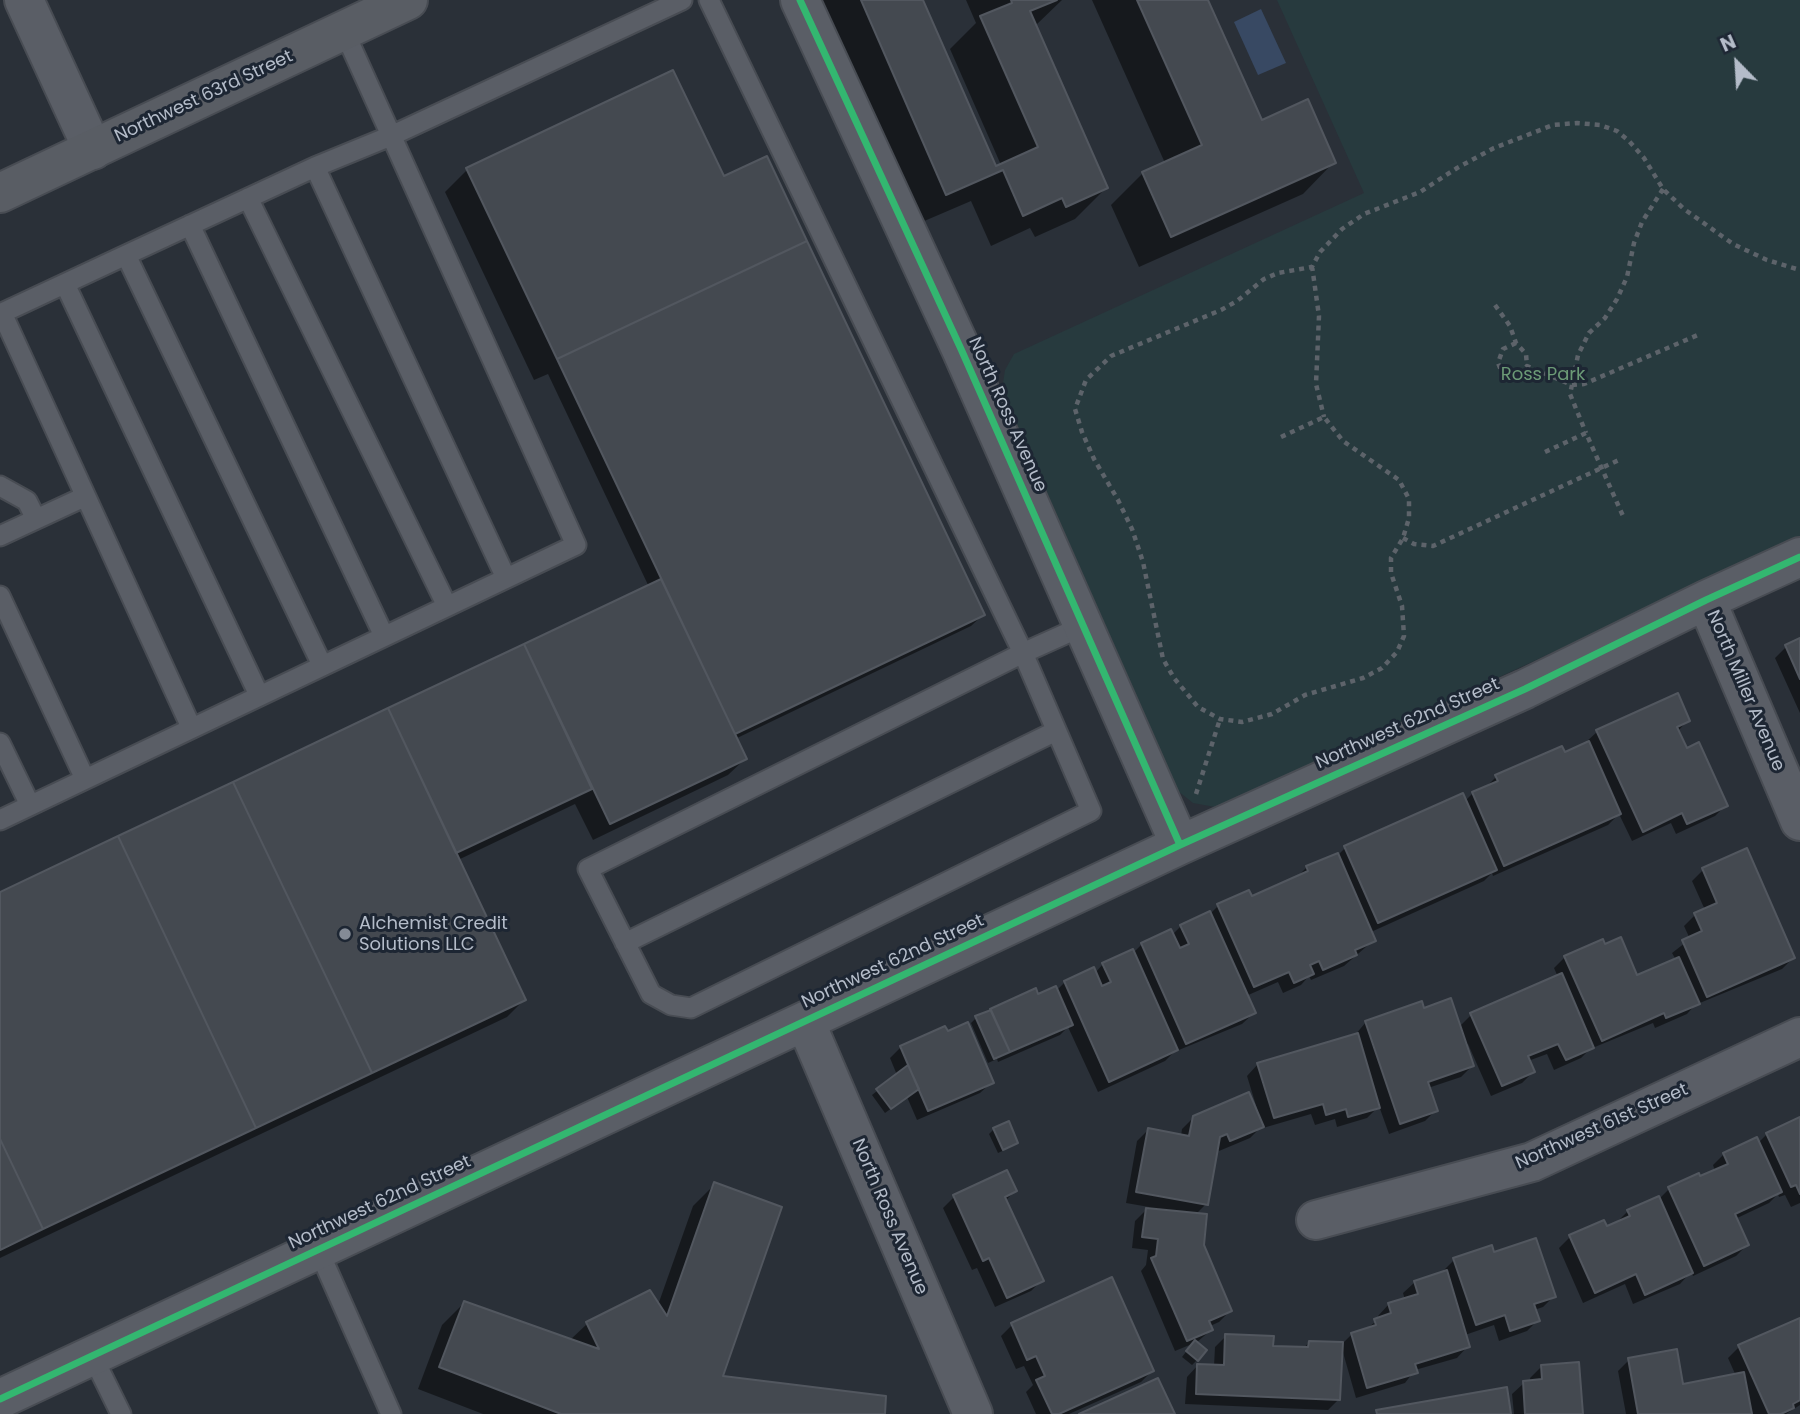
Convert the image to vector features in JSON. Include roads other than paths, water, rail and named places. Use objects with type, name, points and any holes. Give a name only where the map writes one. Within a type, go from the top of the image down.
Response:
[{"type":"main road","name":"Northwest 63rd Street","points":[[0,193],[408,0]]},
{"type":"street","points":[[24,0],[93,150]]},
{"type":"street","name":"North Ross Avenue","points":[[800,0],[961,349],[1180,845]]},
{"type":"street","name":"Northwest 62nd Street","points":[[0,1399],[1180,845],[1525,689],[1800,556]]},
{"type":"street","name":"North Miller Avenue","points":[[1706,600],[1800,821]]},
{"type":"street","name":"North Ross Avenue","points":[[805,1021],[973,1414]]},
{"type":"street","name":"Northwest 61st Street","points":[[1316,1220],[1532,1162],[1800,1037]]},
{"type":"lane","points":[[191,727],[1,316],[248,198],[393,135],[682,0]]},
{"type":"lane","points":[[709,0],[1023,653],[1091,811],[691,1008],[671,1005],[651,994],[588,869],[1023,653],[1083,626]]},
{"type":"lane","points":[[0,820],[576,545],[344,31]]},
{"type":"lane","points":[[315,167],[506,578]]},
{"type":"lane","points":[[248,198],[447,606]]},
{"type":"lane","points":[[190,225],[384,636]]},
{"type":"lane","points":[[126,255],[322,665]]},
{"type":"lane","points":[[65,284],[259,695]]},
{"type":"lane","points":[[0,486],[27,502],[36,519]]},
{"type":"lane","points":[[0,536],[84,497]]},
{"type":"lane","points":[[0,596],[85,779]]},
{"type":"lane","points":[[625,943],[1056,731]]},
{"type":"lane","points":[[0,743],[30,805]]},
{"type":"lane","points":[[318,1249],[391,1414]]},
{"type":"lane","points":[[92,1355],[121,1414]]},
{"type":"water","points":[[1261,9],[1286,63],[1258,75],[1234,22]]},
{"type":"place","name":"Alchemist Credit Solutions LLC","points":[[345,934]]},
{"type":"park label","name":"Ross Park","points":[[1543,375]]}]
